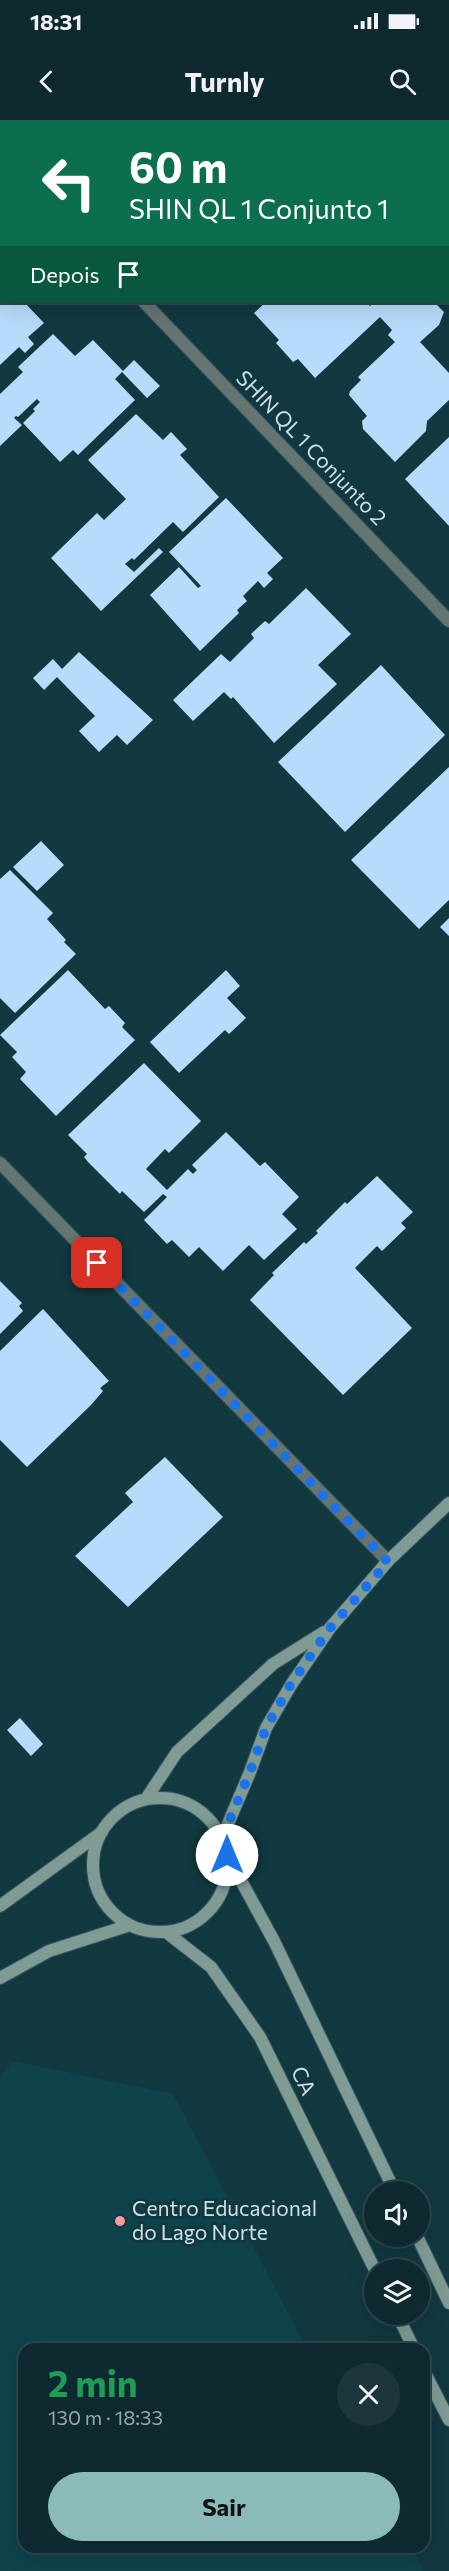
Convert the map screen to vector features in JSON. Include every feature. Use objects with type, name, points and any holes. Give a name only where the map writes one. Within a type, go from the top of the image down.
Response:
[{"type":"street","name":"SHIN QL 1 Conjunto 2","points":[[145,303],[449,621]]},
{"type":"street","points":[[0,1163],[388,1562]]},
{"type":"street","points":[[222,1838],[266,1728],[291,1684],[330,1628],[388,1562],[449,1503]]},
{"type":"street","points":[[146,1799],[177,1752],[273,1664],[330,1628]]},
{"type":"street","points":[[164,1798],[182,1801],[198,1810],[212,1822],[222,1838],[227,1855],[225,1882],[213,1907],[200,1920],[183,1929],[166,1932],[147,1931],[130,1925],[115,1915],[103,1901],[96,1884],[93,1866],[95,1848],[103,1831],[114,1816],[129,1805],[146,1799],[164,1798]]},
{"type":"street","points":[[0,1906],[103,1831]]},
{"type":"street","name":"CA","points":[[227,1855],[274,1941],[390,2181]]},
{"type":"street","points":[[0,1978],[49,1951],[130,1925]]},
{"type":"street","name":"CA","points":[[166,1932],[211,1967],[260,2037],[370,2259]]},
{"type":"street","points":[[422,2247],[449,2303]]},
{"type":"street","points":[[402,2325],[411,2343]]},
{"type":"street","points":[[430,2383],[449,2420]]},
{"type":"shaded area","name":"Centro Educacional do Lago Norte","points":[[13,2061],[173,2094],[304,2343],[18,2343],[18,2553],[414,2553],[424,2571],[0,2571],[0,2077]]},
{"type":"building","points":[[0,303],[25,303],[44,323],[28,337],[34,344],[25,353],[19,347],[0,365]]},
{"type":"building","points":[[265,303],[366,303],[370,306],[373,303],[435,303],[444,312],[439,325],[420,342],[449,373],[449,400],[427,421],[426,431],[395,462],[363,429],[362,421],[367,416],[349,395],[361,380],[358,377],[395,342],[388,335],[392,330],[380,317],[315,378],[298,359],[293,362],[276,343],[279,340],[254,313]]},
{"type":"building","points":[[53,334],[75,356],[93,340],[123,371],[134,360],[160,386],[147,398],[122,372],[115,379],[135,400],[78,455],[73,450],[60,462],[23,423],[35,411],[33,409],[40,402],[37,399],[14,418],[22,425],[0,446],[0,394],[23,372],[18,367]]},
{"type":"building","points":[[136,414],[163,440],[171,432],[187,449],[180,455],[219,497],[183,532],[173,522],[134,560],[132,558],[125,564],[134,572],[159,548],[163,552],[101,611],[51,558],[97,513],[104,520],[126,499],[88,460]]},
{"type":"building","points":[[449,437],[449,526],[405,479]]},
{"type":"building","points":[[226,498],[283,558],[267,573],[273,579],[264,588],[258,581],[243,596],[247,601],[237,610],[239,613],[200,651],[150,595],[179,567],[198,588],[201,586],[169,552]]},
{"type":"building","points":[[306,588],[351,634],[318,665],[337,684],[274,743],[233,697],[231,699],[224,692],[193,721],[173,700],[221,654],[230,662],[254,638],[251,634],[265,621],[269,624]]},
{"type":"building","points":[[79,652],[153,720],[127,745],[117,735],[99,752],[79,731],[95,716],[57,677],[44,690],[33,678],[53,659],[62,669]]},
{"type":"building","points":[[381,665],[445,735],[345,832],[278,762]]},
{"type":"building","points":[[449,767],[449,900],[419,929],[351,860]]},
{"type":"building","points":[[41,841],[64,865],[37,891],[13,867]]},
{"type":"building","points":[[10,870],[53,913],[47,919],[76,954],[15,1013],[0,998],[0,879]]},
{"type":"building","points":[[449,918],[449,936],[440,927]]},
{"type":"building","points":[[68,970],[105,1009],[109,1006],[125,1023],[122,1027],[135,1040],[56,1116],[20,1079],[26,1072],[12,1057],[17,1052],[0,1035]]},
{"type":"building","points":[[226,970],[240,986],[227,998],[246,1018],[229,1034],[225,1030],[179,1073],[150,1042]]},
{"type":"building","points":[[144,1063],[201,1121],[169,1153],[165,1149],[146,1169],[167,1190],[188,1169],[193,1174],[197,1170],[192,1165],[226,1132],[260,1166],[265,1162],[299,1197],[282,1214],[297,1229],[264,1260],[249,1245],[223,1271],[199,1247],[189,1257],[172,1240],[167,1244],[144,1220],[167,1197],[163,1194],[144,1212],[122,1191],[120,1194],[88,1162],[84,1157],[87,1154],[68,1135]]},
{"type":"building","points":[[377,1176],[413,1212],[401,1223],[406,1228],[382,1251],[377,1246],[355,1268],[412,1328],[343,1395],[250,1300],[274,1275],[272,1273],[304,1242],[306,1244],[318,1233],[316,1231],[345,1202],[347,1204]]},
{"type":"building","points":[[0,1281],[22,1303],[19,1306],[23,1311],[0,1334]]},
{"type":"building","points":[[43,1309],[109,1381],[100,1388],[103,1391],[91,1405],[27,1467],[0,1440],[0,1351]]},
{"type":"building","points":[[165,1457],[223,1517],[128,1607],[75,1556],[133,1502],[125,1493]]},
{"type":"building","points":[[20,1718],[43,1744],[31,1756],[7,1730]]},
{"type":"place","name":"Centro Educacional do Lago Norte","points":[[120,2221]]},
{"type":"route","points":[[97,1263],[388,1562],[330,1628],[291,1684],[266,1728],[222,1838],[227,1855]]}]
